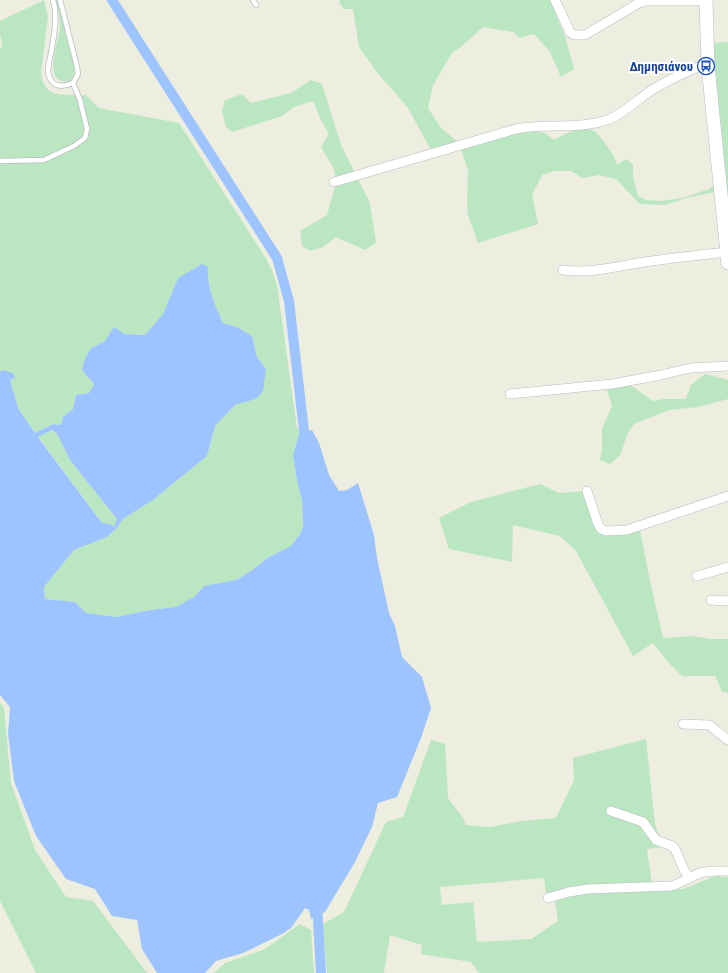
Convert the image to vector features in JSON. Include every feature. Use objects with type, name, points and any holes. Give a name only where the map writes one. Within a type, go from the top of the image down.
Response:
[{"type":"main road","points":[[706,1],[707,63],[727,258]]},
{"type":"street","points":[[555,0],[570,32],[574,35],[580,36],[590,33],[639,3],[646,1],[706,1]]},
{"type":"street","points":[[334,182],[516,129],[592,124],[608,120],[620,114],[654,89],[707,63]]},
{"type":"street","points":[[563,270],[594,270],[672,258],[727,258]]},
{"type":"street","points":[[510,394],[612,384],[662,375],[690,368],[728,366]]},
{"type":"street","points":[[587,491],[598,524],[601,529],[606,531],[627,530],[728,496]]},
{"type":"street","points":[[696,576],[728,566]]},
{"type":"street","points":[[711,600],[724,602],[728,600]]},
{"type":"street","points":[[683,724],[709,725],[728,740]]},
{"type":"street","points":[[611,811],[643,822],[656,840],[675,849],[684,870],[690,878]]},
{"type":"street","points":[[548,898],[569,892],[588,889],[671,886],[698,874],[728,871]]},
{"type":"lane","points":[[53,0],[55,16],[54,35],[48,70],[52,81],[58,86],[65,87],[74,83],[78,74],[60,0]]},
{"type":"lane","points":[[253,0],[256,5]]},
{"type":"lane","points":[[0,161],[44,160],[74,146],[85,138],[87,129],[74,83]]},
{"type":"green space","points":[[44,0],[48,17],[41,73],[44,84],[47,88],[54,93],[59,94],[86,95],[99,108],[179,123],[265,257],[272,270],[277,285],[297,428],[300,432],[294,461],[302,500],[303,526],[300,534],[291,546],[269,557],[236,580],[201,589],[194,597],[176,607],[150,610],[116,617],[85,613],[75,602],[45,599],[44,587],[74,550],[107,537],[116,529],[123,519],[153,500],[207,456],[215,426],[235,405],[256,399],[266,369],[257,357],[252,336],[237,327],[223,323],[214,303],[210,289],[208,267],[178,278],[163,314],[145,335],[125,334],[114,327],[104,342],[91,348],[83,370],[94,384],[89,393],[76,395],[73,409],[63,417],[62,425],[53,424],[35,433],[18,408],[10,380],[2,370],[0,372],[0,50],[2,44],[0,21]]},
{"type":"green space","points":[[56,0],[58,0],[75,67],[74,76],[71,81],[62,81],[56,77],[54,71],[55,53],[60,28]]},
{"type":"green space","points":[[340,0],[550,0],[565,36],[574,69],[561,77],[550,52],[534,34],[520,38],[513,32],[483,27],[452,53],[433,85],[428,108],[441,128],[458,142],[497,138],[532,131],[545,133],[554,140],[570,132],[583,128],[589,129],[601,137],[616,160],[617,165],[626,159],[633,164],[633,176],[638,196],[646,200],[661,201],[683,198],[709,189],[723,176],[711,43],[728,42],[728,218],[725,190],[690,197],[665,205],[640,204],[616,179],[599,175],[582,178],[571,171],[554,171],[542,175],[532,195],[538,224],[478,243],[468,215],[468,170],[461,149],[432,152],[408,108],[376,71],[359,47],[353,9],[344,9],[339,3]]},
{"type":"green space","points":[[311,80],[322,84],[341,145],[370,203],[376,243],[365,250],[336,237],[323,247],[310,251],[302,246],[300,231],[327,215],[336,183],[334,169],[321,147],[329,134],[313,101],[294,107],[282,116],[232,132],[226,127],[222,111],[225,100],[242,94],[251,103],[291,93]]},
{"type":"green space","points":[[705,374],[728,380],[728,399],[698,407],[669,410],[634,424],[628,433],[620,455],[610,464],[600,460],[602,449],[602,429],[612,406],[607,390],[630,385],[653,401],[663,399],[686,399],[691,385]]},
{"type":"green space","points":[[52,430],[57,434],[70,460],[117,519],[114,527],[110,524],[102,523],[38,436]]},
{"type":"green space","points":[[540,484],[559,493],[583,491],[598,530],[640,530],[663,638],[692,636],[711,639],[728,639],[728,693],[722,692],[715,676],[682,676],[668,662],[653,643],[633,656],[576,551],[560,536],[513,525],[512,562],[449,549],[439,518],[471,502]]},
{"type":"green space","points":[[0,703],[4,708],[11,783],[35,850],[66,897],[93,901],[147,973],[36,973],[0,901]]},
{"type":"green space","points":[[646,739],[655,824],[663,847],[647,849],[652,884],[588,886],[546,894],[544,878],[440,887],[442,905],[473,902],[477,942],[531,939],[558,921],[555,902],[563,897],[578,893],[683,889],[715,876],[728,877],[728,973],[479,973],[471,962],[421,954],[422,945],[390,935],[384,973],[327,973],[323,924],[344,912],[386,822],[403,817],[431,740],[445,744],[448,798],[463,818],[466,825],[490,827],[522,821],[556,818],[574,780],[573,758]]},
{"type":"green space","points":[[300,924],[311,930],[314,973],[214,973],[225,963],[265,949]]},
{"type":"water","points":[[202,264],[208,267],[210,289],[214,303],[223,323],[237,327],[252,336],[257,357],[266,369],[263,391],[256,399],[235,405],[215,426],[207,456],[153,500],[123,519],[116,529],[107,537],[74,550],[44,587],[45,599],[75,602],[86,613],[116,617],[150,610],[176,607],[194,597],[204,586],[236,580],[269,557],[291,546],[300,534],[303,526],[302,500],[293,455],[300,432],[312,430],[319,443],[329,475],[339,491],[347,490],[358,483],[374,535],[377,558],[389,613],[395,626],[402,657],[422,677],[431,708],[421,738],[397,797],[378,803],[372,827],[355,862],[325,912],[311,919],[309,910],[305,908],[291,928],[282,934],[243,953],[216,961],[205,973],[157,973],[142,949],[137,920],[112,916],[95,889],[66,879],[36,836],[14,781],[8,734],[10,707],[0,695],[0,372],[2,370],[13,373],[15,378],[10,380],[18,408],[35,433],[53,424],[61,425],[63,417],[73,409],[76,395],[89,393],[94,384],[82,370],[84,361],[91,348],[104,342],[114,327],[125,334],[145,335],[163,314],[178,278]],"holes":[[[52,430],[57,434],[70,460],[117,519],[114,527],[110,524],[102,523],[38,437]]]},
{"type":"waterway","points":[[112,0],[277,258],[289,301],[304,431],[304,445]]},
{"type":"waterway","points":[[317,903],[321,973]]},
{"type":"place","name":"Δημησιάνου","points":[[706,66]]}]
